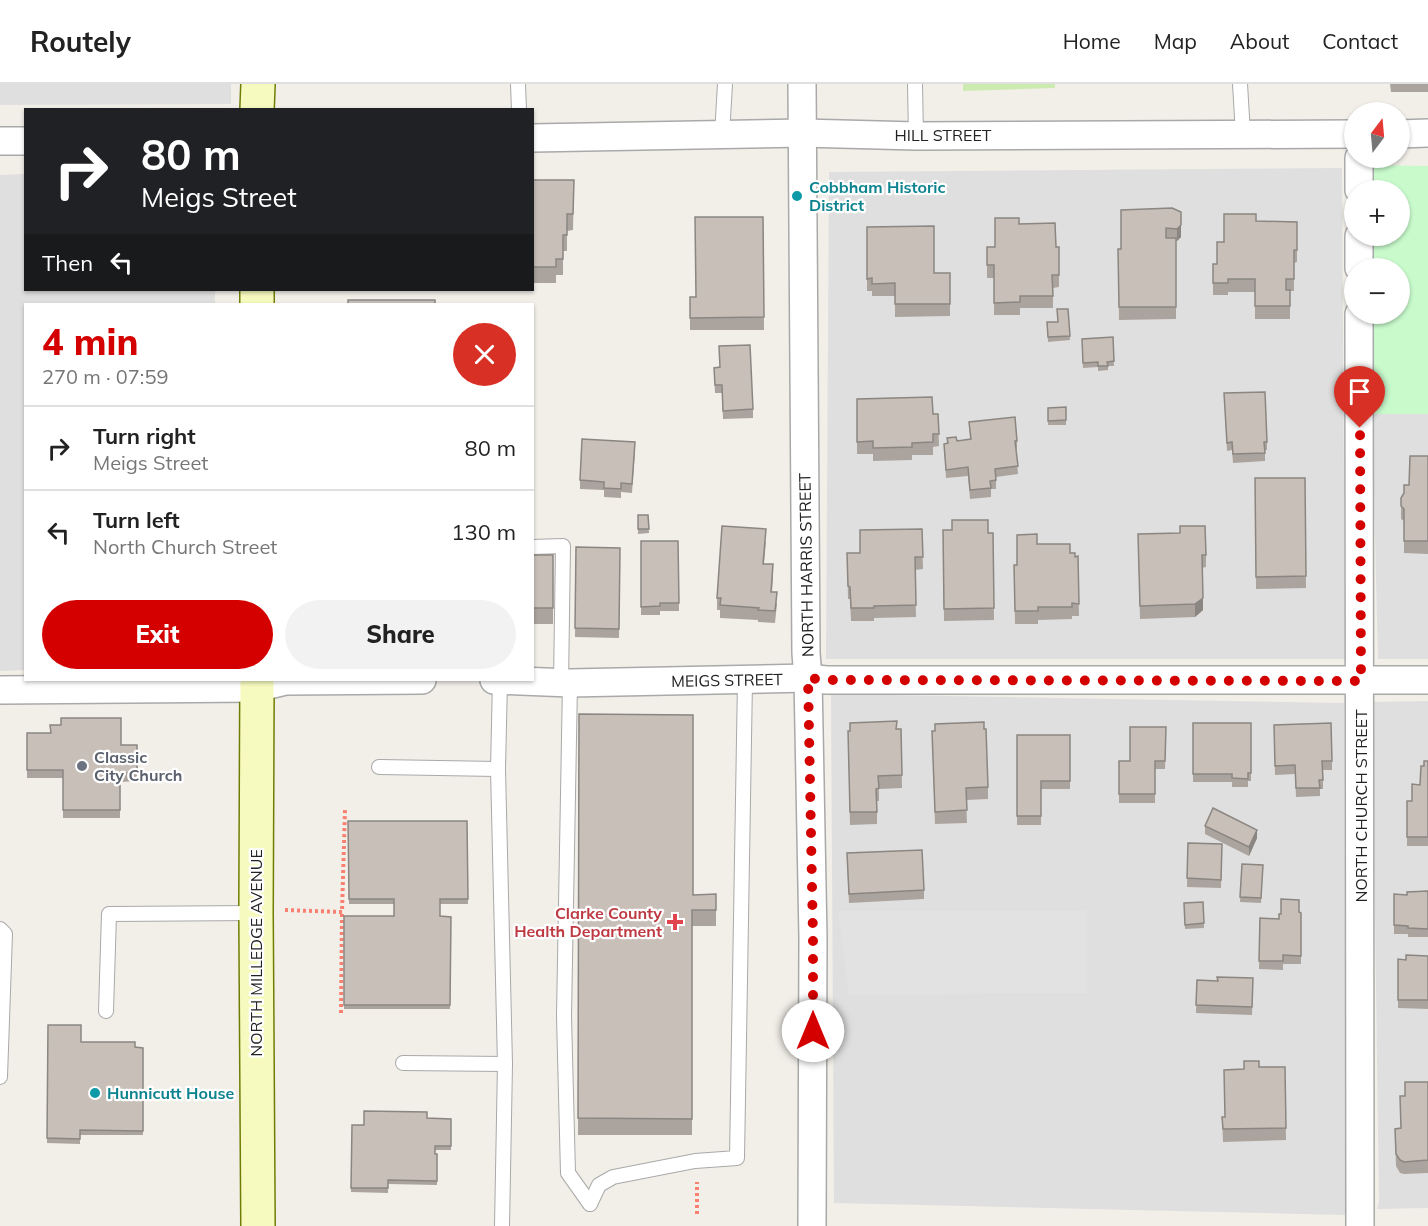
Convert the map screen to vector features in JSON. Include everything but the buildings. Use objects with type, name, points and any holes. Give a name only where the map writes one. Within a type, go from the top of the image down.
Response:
[{"type":"main road","points":[[257,108],[258,84]]},
{"type":"main road","name":"NORTH MILLEDGE AVENUE","points":[[257,684],[269,911],[258,1226]]},
{"type":"street","name":"NORTH HARRIS STREET","points":[[802,84],[806,653],[813,938],[812,1226]]},
{"type":"street","name":"HILL STREET","points":[[534,138],[803,132],[916,136],[1344,134]]},
{"type":"street","points":[[1410,134],[1428,133]]},
{"type":"street","points":[[0,141],[24,141]]},
{"type":"street","name":"NORTH CHURCH STREET","points":[[1359,324],[1360,1226]]},
{"type":"street","name":"MEIGS STREET","points":[[524,681],[565,683],[808,678],[826,680],[1428,680]]},
{"type":"street","points":[[0,690],[169,684],[257,684],[286,681]]},
{"type":"lane","points":[[518,84],[519,108]]},
{"type":"lane","points":[[722,135],[725,84]]},
{"type":"lane","points":[[915,84],[916,136]]},
{"type":"lane","points":[[1240,84],[1243,134]]},
{"type":"lane","points":[[534,547],[563,546],[564,1016],[568,1173],[590,1204],[598,1185],[613,1177],[695,1161],[737,1158],[745,680]]},
{"type":"lane","points":[[502,1226],[505,1064],[498,769],[503,681]]},
{"type":"lane","points":[[379,767],[498,769]]},
{"type":"lane","points":[[106,1011],[109,914],[269,911]]},
{"type":"lane","points":[[0,929],[5,934],[0,1077]]},
{"type":"lane","points":[[403,1064],[505,1064]]},
{"type":"path","points":[[341,1013],[345,810]]},
{"type":"path","points":[[269,911],[342,912]]},
{"type":"path","points":[[695,1161],[697,1215]]},
{"type":"shaded area","points":[[0,84],[231,84],[231,104],[0,105]]},
{"type":"shaded area","points":[[1428,166],[1428,659],[1378,659],[1372,414],[1397,324],[1410,324],[1410,258],[1400,258],[1400,246],[1410,246],[1410,181]]},
{"type":"shaded area","points":[[1342,168],[1345,659],[826,659],[829,172]]},
{"type":"shaded area","points":[[24,174],[24,291],[215,291],[215,303],[24,303],[24,670],[0,671],[0,175]]},
{"type":"shaded area","points":[[831,694],[1344,703],[1346,1215],[834,1203]]},
{"type":"shaded area","points":[[1428,701],[1428,1208],[1377,1209],[1379,1202],[1372,702]]},
{"type":"shaded area","points":[[838,911],[1086,911],[1087,993],[849,995]]},
{"type":"green space","points":[[963,84],[1055,84],[1055,88],[963,91]]},
{"type":"green space","points":[[1428,166],[1428,414],[1372,414],[1372,324],[1410,324],[1410,258],[1372,258],[1372,246],[1410,246],[1410,180],[1372,180],[1372,168]]},
{"type":"place","name":"Cobbham Historic District","points":[[797,196]]},
{"type":"place","name":"Classic City Church","points":[[82,766]]},
{"type":"place","name":"Clarke County Health Department","points":[[675,922]]},
{"type":"place","name":"Hunnicutt House","points":[[95,1093]]},
{"type":"route","points":[[813,1031],[808,678],[826,680],[1361,681],[1360,428]]}]
